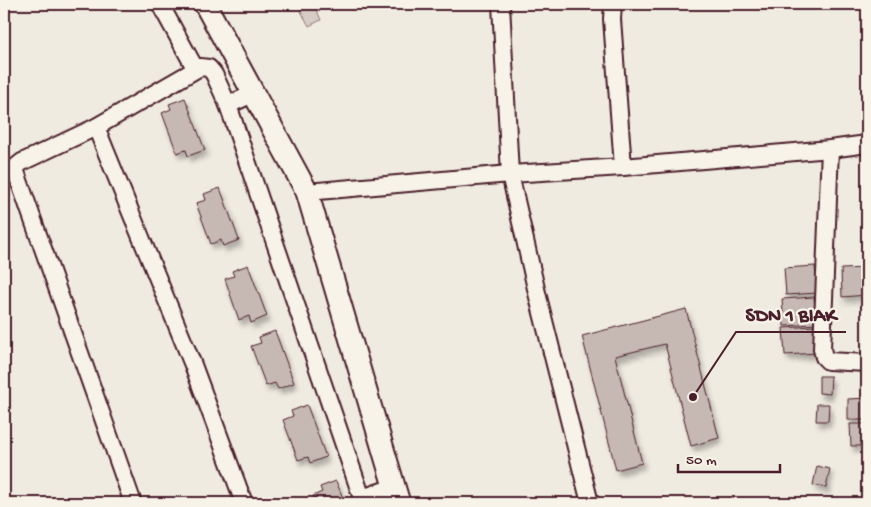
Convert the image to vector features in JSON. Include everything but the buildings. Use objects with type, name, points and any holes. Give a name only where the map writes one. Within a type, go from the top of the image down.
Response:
[{"type":"main road","points":[[205,4],[307,192],[397,495]]},
{"type":"street","points":[[160,4],[195,68]]},
{"type":"street","points":[[501,4],[510,174],[536,293],[590,503]]},
{"type":"street","points":[[613,4],[612,19],[623,167]]},
{"type":"street","points":[[133,503],[16,172],[17,166],[22,162],[96,127],[195,68],[200,67],[209,68],[214,74],[228,106],[363,500],[397,495]]},
{"type":"street","points":[[228,106],[254,93]]},
{"type":"street","points":[[96,127],[193,365],[244,503]]},
{"type":"street","points":[[307,192],[510,174],[623,167],[830,149],[867,144]]},
{"type":"street","points":[[830,149],[822,349],[824,357],[828,361],[867,363]]},
{"type":"shaded area","points":[[297,4],[314,4],[321,20],[309,26]]},
{"type":"place","name":"SDN 1 BIAK","points":[[693,397]]}]
